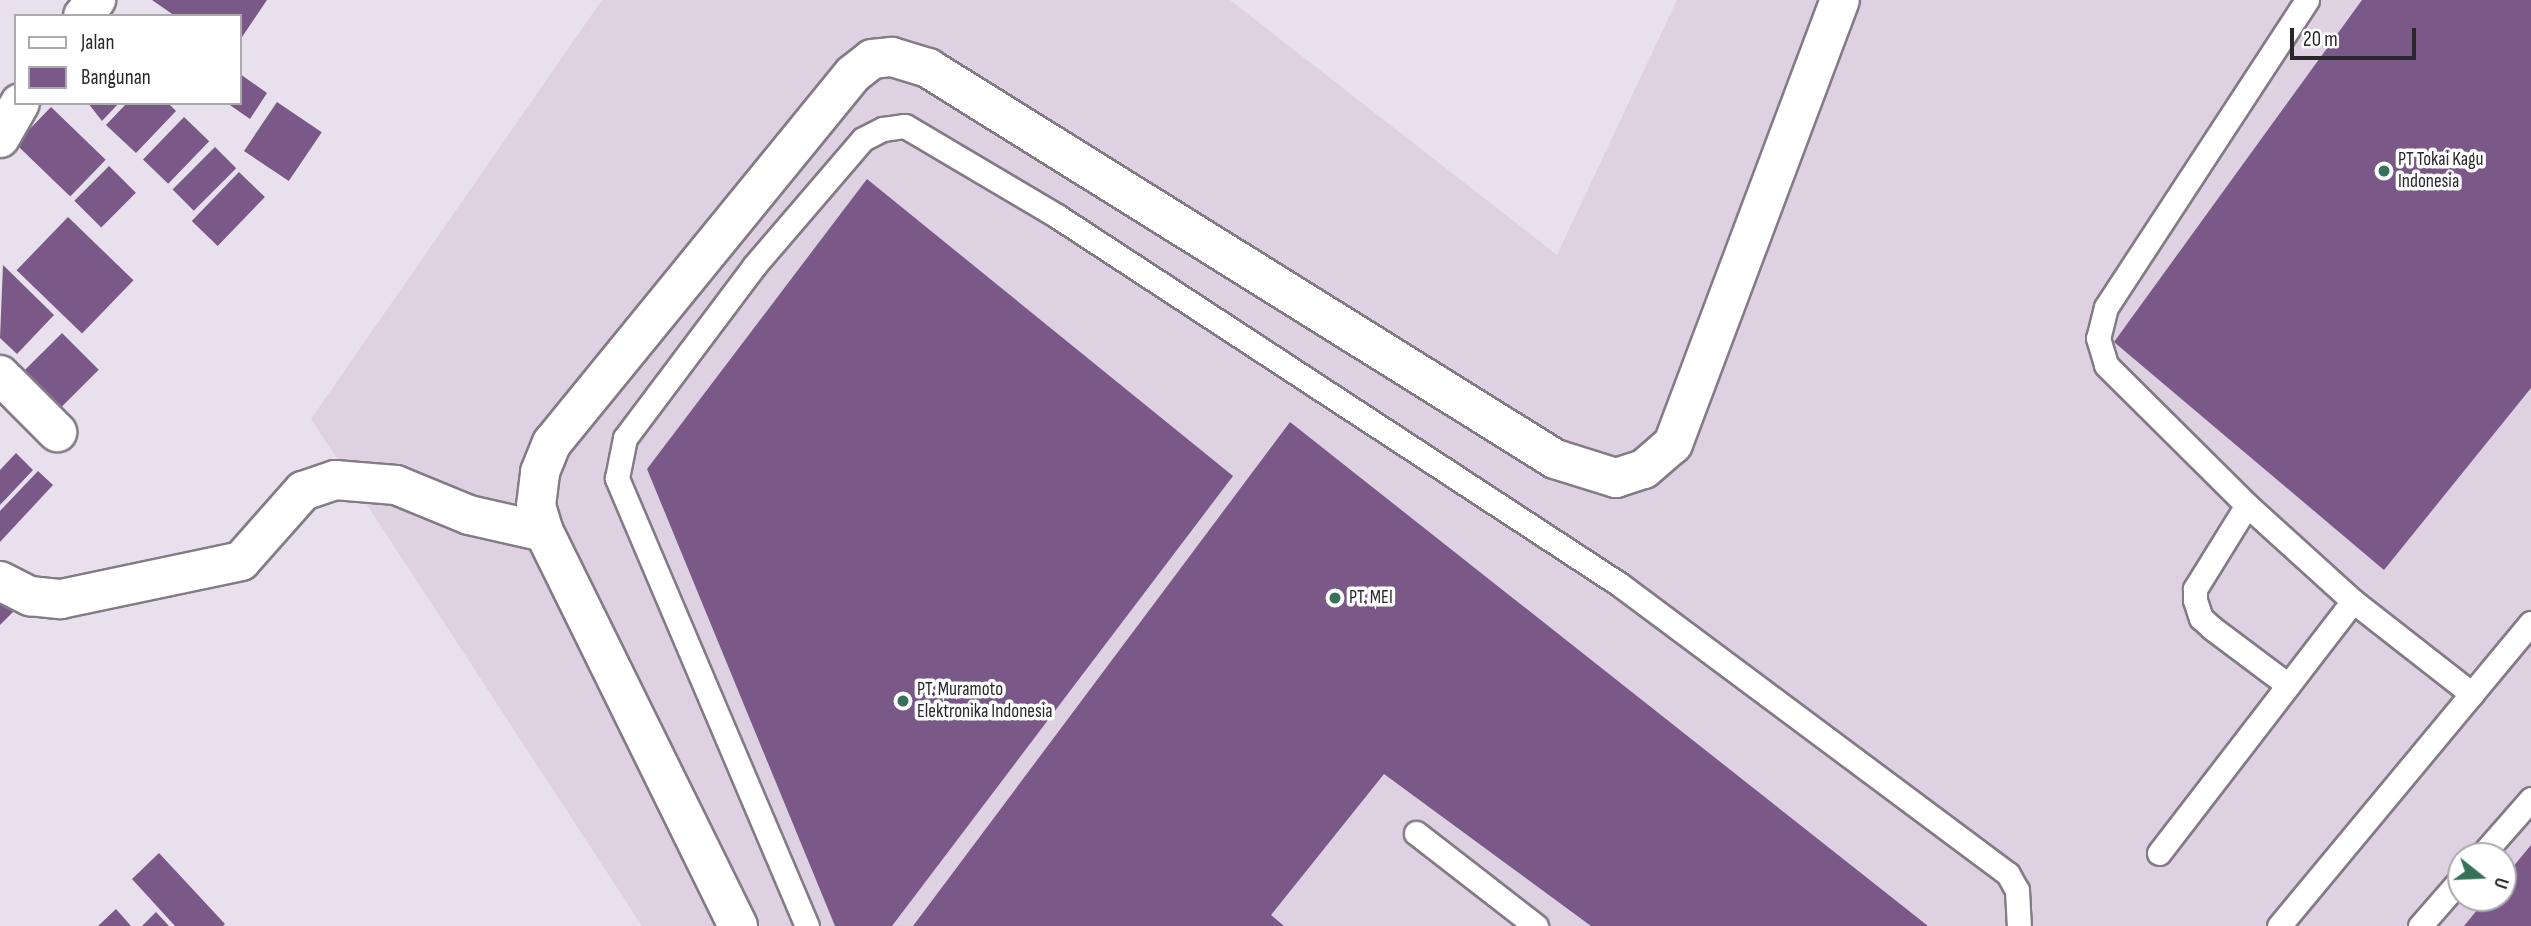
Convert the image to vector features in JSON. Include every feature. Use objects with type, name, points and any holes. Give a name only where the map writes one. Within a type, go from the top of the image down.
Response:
[{"type":"street","points":[[85,14],[96,0]]},
{"type":"street","points":[[738,926],[544,532],[536,506],[540,472],[552,443],[853,74],[872,59],[892,57],[928,68],[1555,459],[1616,478],[1644,469],[1673,444],[1840,0]]},
{"type":"street","points":[[0,138],[19,105]]},
{"type":"street","points":[[0,375],[57,432]]},
{"type":"street","points":[[0,581],[30,596],[61,599],[241,561],[303,491],[335,480],[396,485],[469,516],[544,532]]},
{"type":"lane","points":[[2307,0],[2106,307],[2098,338],[2106,365],[2247,505],[2353,601],[2472,694]]},
{"type":"lane","points":[[807,926],[622,495],[618,464],[625,438],[754,266],[863,139],[883,128],[905,126],[1057,216],[1619,584],[2008,874],[2017,890],[2019,926]]},
{"type":"lane","points":[[2247,505],[2195,589],[2195,600],[2207,623],[2288,685]]},
{"type":"lane","points":[[2159,853],[2353,601]]},
{"type":"lane","points":[[2280,926],[2531,623]]},
{"type":"lane","points":[[2493,842],[2531,799]]},
{"type":"lane","points":[[1416,833],[1536,926]]},
{"type":"lane","points":[[2420,926],[2447,895]]},
{"type":"shaded area","points":[[602,0],[1230,0],[1557,255],[1677,0],[2531,0],[2531,926],[642,926],[311,419]]},
{"type":"building","points":[[152,0],[267,0],[242,37],[242,14],[172,14]]},
{"type":"building","name":"PT Tokai Kagu Indonesia","points":[[2362,0],[2531,0],[2531,388],[2384,570],[2114,342]]},
{"type":"building","points":[[242,75],[267,93],[250,119],[230,105],[242,105]]},
{"type":"building","points":[[277,102],[322,132],[289,181],[244,151]]},
{"type":"building","points":[[90,105],[117,105],[102,121]]},
{"type":"building","points":[[125,105],[170,105],[176,111],[136,153],[106,125]]},
{"type":"building","points":[[51,107],[106,160],[70,196],[16,144]]},
{"type":"building","points":[[184,117],[209,141],[168,184],[143,159]]},
{"type":"building","points":[[215,147],[236,168],[194,211],[173,189]]},
{"type":"building","points":[[109,166],[136,193],[101,228],[74,201]]},
{"type":"building","points":[[239,172],[265,197],[218,246],[192,221]]},
{"type":"building","name":"PT. Muramoto Elektronika Indonesia","points":[[867,179],[1233,476],[892,926],[835,926],[647,469]]},
{"type":"building","points":[[68,217],[133,280],[82,333],[17,270]]},
{"type":"building","points":[[3,265],[54,315],[17,354],[0,338]]},
{"type":"building","points":[[62,333],[99,370],[58,410],[22,373]]},
{"type":"building","name":"PT. MEI","points":[[1290,422],[1928,926],[1591,926],[1384,774],[1271,915],[1284,926],[913,926]]},
{"type":"building","points":[[16,453],[33,470],[0,505],[0,470]]},
{"type":"building","points":[[38,471],[53,485],[0,542],[0,511]]},
{"type":"building","points":[[0,593],[16,609],[0,625]]},
{"type":"building","points":[[2531,845],[2531,926],[2464,926],[2476,912],[2517,912],[2517,862]]},
{"type":"building","points":[[159,853],[225,924],[223,926],[175,926],[132,879]]},
{"type":"building","points":[[116,909],[131,926],[98,926]]},
{"type":"building","points":[[156,912],[169,926],[142,926]]},
{"type":"place","name":"PT Tokai Kagu Indonesia","points":[[2384,171]]},
{"type":"place","name":"PT. MEI","points":[[1335,598]]},
{"type":"place","name":"PT. Muramoto Elektronika Indonesia","points":[[903,701]]}]
